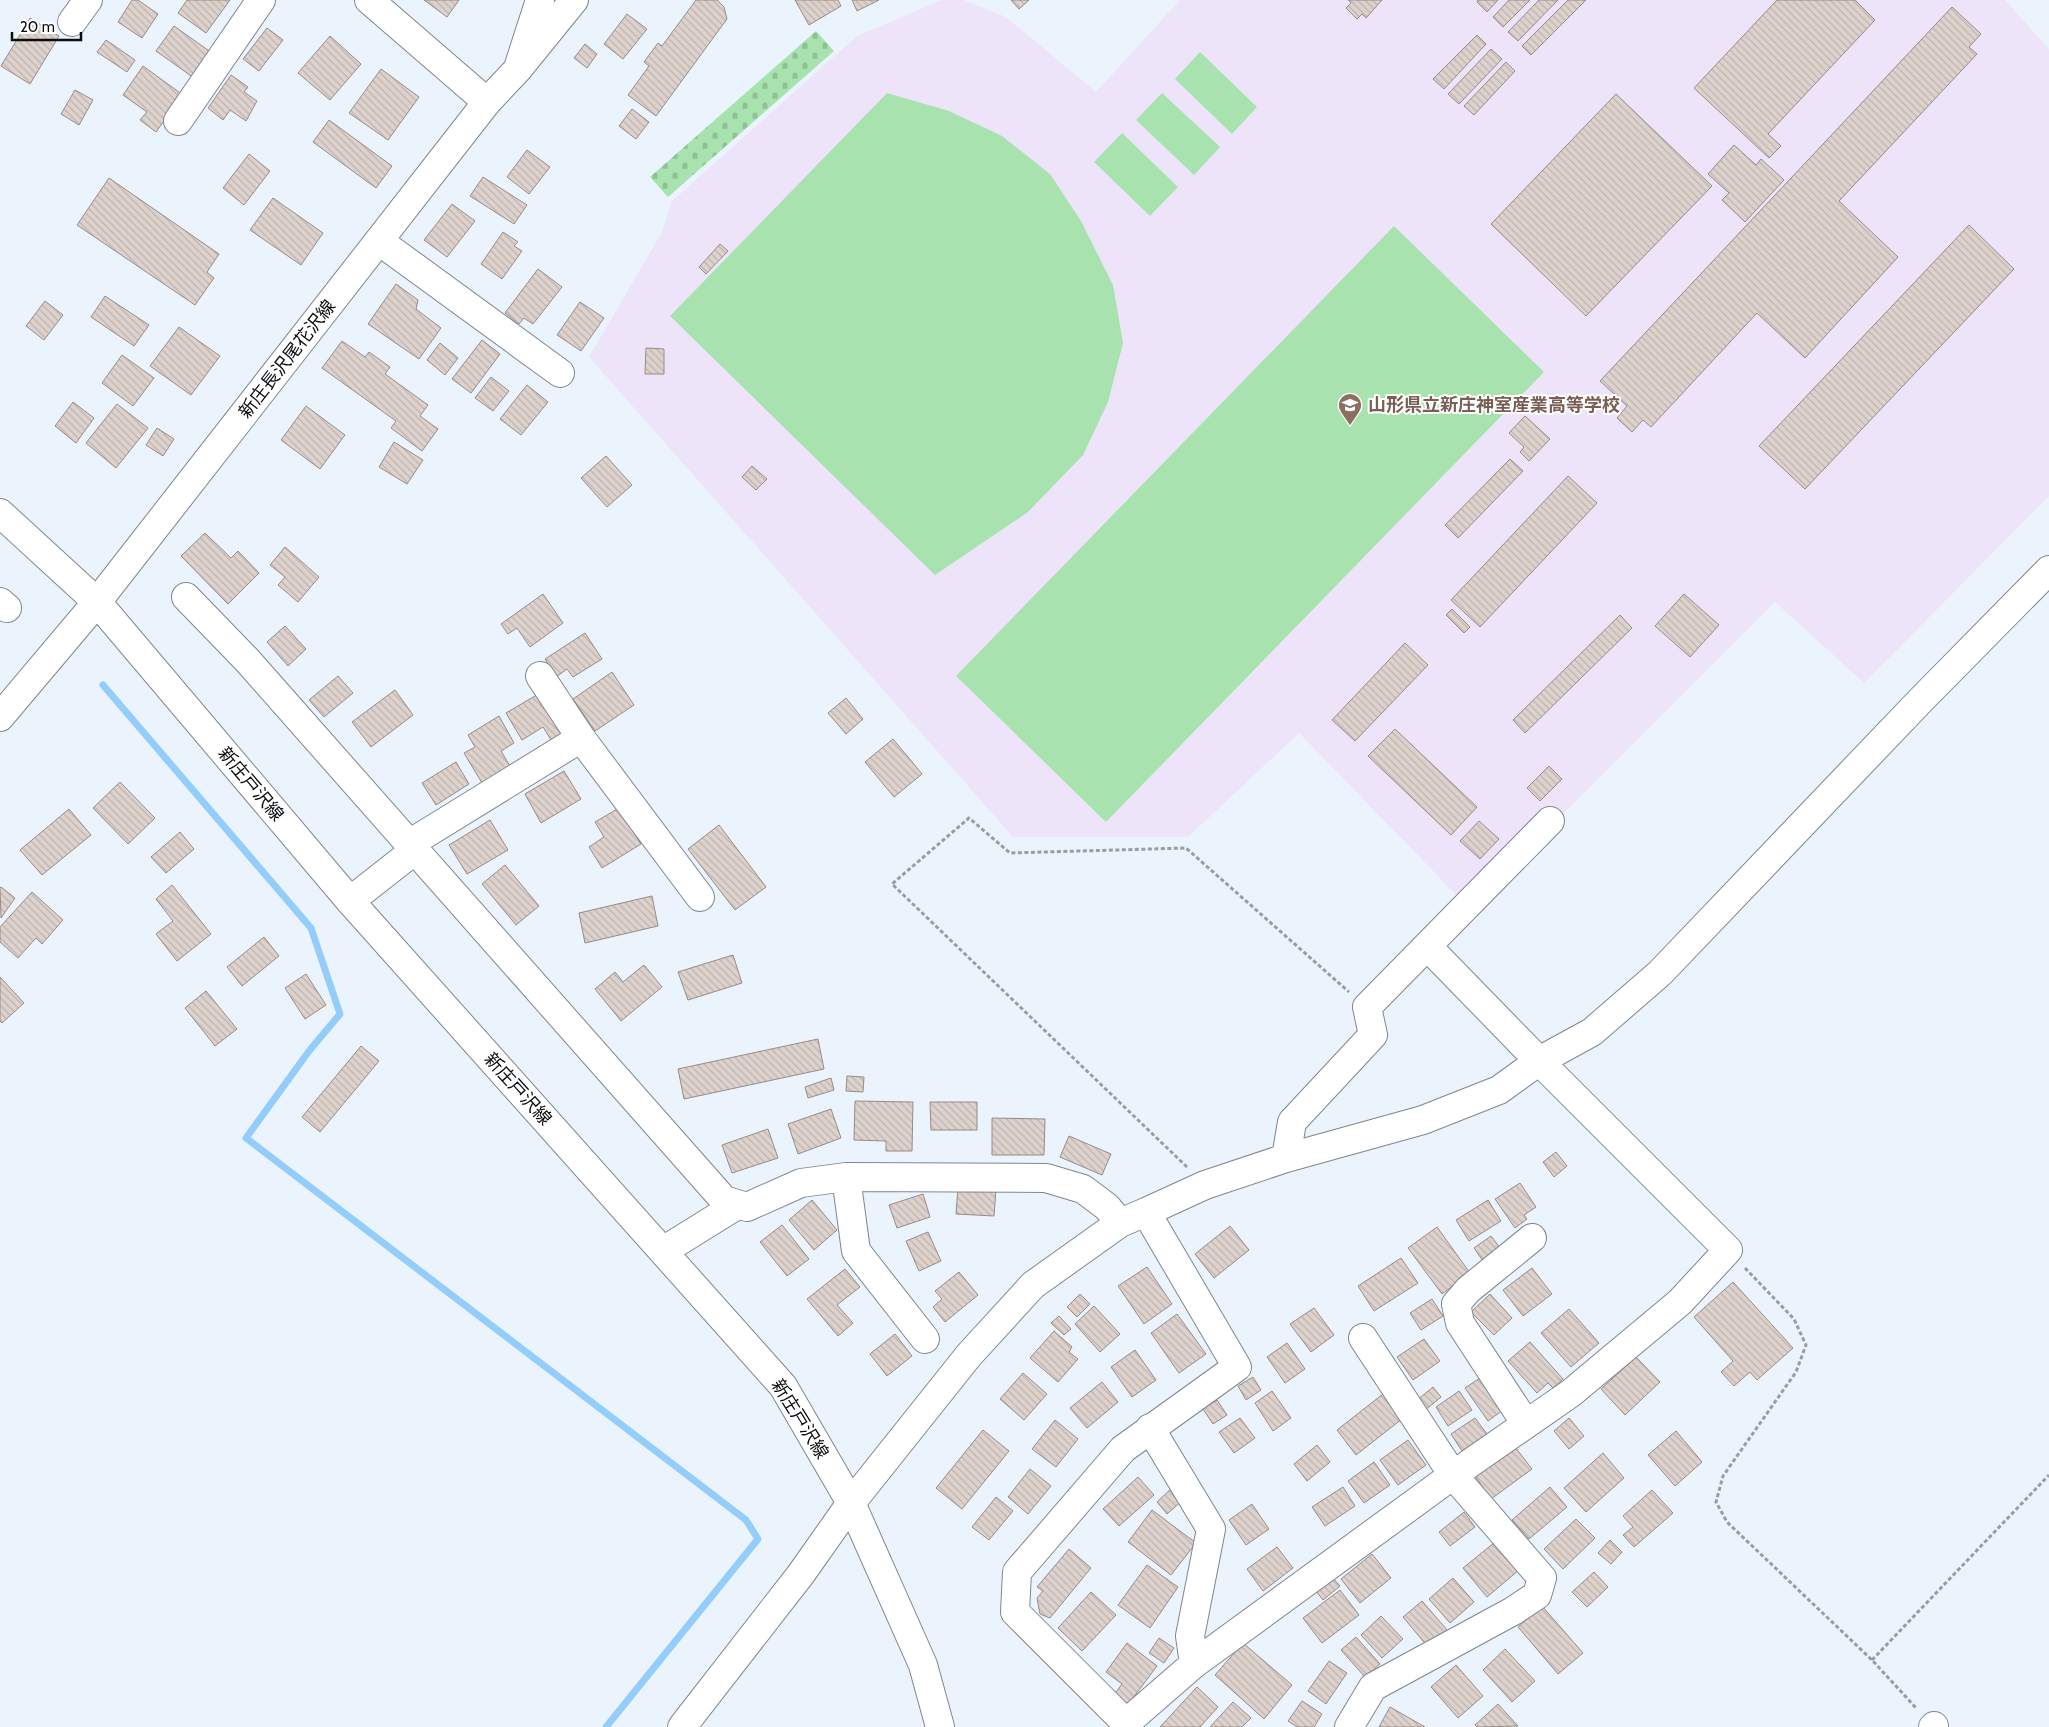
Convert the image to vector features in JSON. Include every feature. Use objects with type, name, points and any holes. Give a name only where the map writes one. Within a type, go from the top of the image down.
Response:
[{"type":"street","points":[[178,121],[261,0]]},
{"type":"street","points":[[369,0],[487,102]]},
{"type":"street","points":[[518,69],[540,0]]},
{"type":"street","name":"新庄長沢尾花沢線","points":[[0,717],[98,602],[487,102],[518,69],[574,0]]},
{"type":"street","points":[[379,241],[560,373]]},
{"type":"street","name":"新庄戸沢線","points":[[0,513],[98,602],[350,901],[783,1386],[851,1503],[923,1666],[940,1727]]},
{"type":"street","points":[[682,1727],[801,1574],[851,1503],[969,1355],[1033,1285],[1120,1223],[1205,1185],[1286,1158],[1423,1120],[1499,1090],[1539,1061],[1592,1032],[1660,973],[1919,702],[2049,570]]},
{"type":"street","points":[[186,596],[247,660],[724,1200],[747,1207],[802,1183],[846,1177],[1046,1178],[1082,1189],[1107,1207],[1120,1223]]},
{"type":"street","points":[[540,676],[581,738],[700,897]]},
{"type":"street","points":[[350,901],[412,847],[581,738]]},
{"type":"street","points":[[1286,1158],[1292,1122],[1373,1035],[1366,1007],[1550,822]]},
{"type":"street","points":[[1146,1212],[1237,1367],[1123,1449],[1017,1572],[1015,1612],[1128,1725],[1194,1664],[1453,1475],[1571,1392],[1680,1302],[1728,1250],[1427,946]]},
{"type":"street","points":[[846,1177],[856,1251],[925,1339]]},
{"type":"street","points":[[663,1251],[737,1204]]},
{"type":"street","points":[[1526,1424],[1460,1323],[1456,1304],[1468,1290],[1532,1238]]},
{"type":"street","points":[[1349,1727],[1373,1687],[1513,1611],[1538,1595],[1542,1578],[1453,1475],[1363,1338]]},
{"type":"street","points":[[1150,1428],[1211,1529],[1190,1636],[1194,1664]]},
{"type":"path","points":[[1205,1185],[892,884],[969,818],[1010,853],[1186,848],[1366,1007]]},
{"type":"path","points":[[1728,1250],[1794,1319],[1806,1345],[1796,1372],[1723,1476],[1716,1502],[1727,1522],[1872,1660],[1933,1727]]},
{"type":"path","points":[[1872,1660],[2049,1475]]},
{"type":"shaded area","name":"山形県立新庄神室産業高等学校","points":[[942,0],[964,0],[1006,17],[1096,92],[1180,0],[2005,0],[2049,49],[2049,496],[1864,683],[1775,602],[1469,908],[1299,733],[1188,837],[1013,837],[589,357],[662,232],[671,202],[857,36]]},
{"type":"green space","points":[[816,31],[834,51],[668,197],[650,177]]},
{"type":"green space","points":[[1200,52],[1257,107],[1232,134],[1175,79]]},
{"type":"green space","points":[[887,93],[949,111],[1002,136],[1050,174],[1081,221],[1113,285],[1123,343],[1108,402],[1083,455],[1028,512],[935,575],[670,316]]},
{"type":"green space","points":[[1162,93],[1220,147],[1194,175],[1136,120]]},
{"type":"green space","points":[[1122,133],[1178,187],[1150,216],[1094,162]]},
{"type":"green space","points":[[1394,226],[1544,372],[1106,822],[956,676]]},
{"type":"building","points":[[132,0],[138,0],[158,14],[142,38],[118,22]]},
{"type":"building","points":[[187,0],[230,0],[206,33],[178,13]]},
{"type":"building","points":[[424,0],[459,0],[447,17]]},
{"type":"building","points":[[696,0],[717,0],[724,7],[727,19],[656,116],[628,95],[649,66],[644,62],[658,43],[662,46]]},
{"type":"building","points":[[795,0],[838,0],[841,6],[809,25]]},
{"type":"building","points":[[852,0],[879,0],[857,11]]},
{"type":"building","points":[[1011,0],[1029,0],[1019,9]]},
{"type":"building","points":[[1348,0],[1382,0],[1366,18],[1362,14],[1357,19],[1346,8],[1351,3]]},
{"type":"building","points":[[1478,0],[1498,0],[1487,12],[1477,2]]},
{"type":"building","points":[[1509,0],[1530,0],[1503,27],[1493,17]]},
{"type":"building","points":[[1539,0],[1558,0],[1518,41],[1508,32]]},
{"type":"building","points":[[1568,0],[1586,0],[1531,55],[1522,46]]},
{"type":"building","points":[[1777,0],[1855,0],[1875,20],[1768,134],[1781,146],[1769,158],[1694,88]]},
{"type":"building","points":[[1952,7],[1981,34],[1969,47],[1977,54],[1839,201],[1898,257],[1805,358],[1757,313],[1651,427],[1643,420],[1632,432],[1617,418],[1627,406],[1600,381]]},
{"type":"building","points":[[627,14],[647,29],[623,59],[604,44]]},
{"type":"building","points":[[30,18],[59,36],[30,84],[1,66]]},
{"type":"building","points":[[174,26],[212,53],[194,78],[156,51]]},
{"type":"building","points":[[267,28],[283,40],[259,71],[243,59]]},
{"type":"building","points":[[1477,35],[1486,44],[1444,89],[1433,79]]},
{"type":"building","points":[[330,36],[361,64],[330,100],[298,73]]},
{"type":"building","points":[[106,40],[135,60],[127,72],[97,52]]},
{"type":"building","points":[[585,44],[597,54],[587,68],[574,58]]},
{"type":"building","points":[[1491,49],[1502,59],[1459,104],[1448,94]]},
{"type":"building","points":[[1506,62],[1515,71],[1474,115],[1464,106]]},
{"type":"building","points":[[143,66],[183,95],[156,132],[140,120],[147,112],[123,95]]},
{"type":"building","points":[[381,69],[419,97],[388,140],[349,113]]},
{"type":"building","points":[[231,75],[248,87],[244,92],[257,101],[246,121],[230,110],[223,120],[208,108]]},
{"type":"building","points":[[75,90],[93,100],[79,125],[61,114]]},
{"type":"building","points":[[1616,94],[1712,186],[1586,316],[1491,224]]},
{"type":"building","points":[[632,109],[649,122],[636,139],[619,126]]},
{"type":"building","points":[[329,120],[392,166],[376,188],[313,142]]},
{"type":"building","points":[[1734,145],[1756,165],[1761,159],[1784,180],[1745,222],[1722,200],[1729,193],[1708,174]]},
{"type":"building","points":[[527,150],[550,167],[529,194],[507,177]]},
{"type":"building","points":[[249,154],[270,171],[244,205],[223,188]]},
{"type":"building","points":[[483,177],[527,205],[514,224],[470,196]]},
{"type":"building","points":[[109,178],[219,254],[207,272],[214,278],[195,305],[77,225]]},
{"type":"building","points":[[273,198],[323,233],[301,265],[250,230]]},
{"type":"building","points":[[452,204],[475,221],[447,257],[424,240]]},
{"type":"building","points":[[1969,225],[2014,269],[1805,489],[1759,446]]},
{"type":"building","points":[[503,232],[518,242],[514,246],[522,251],[502,279],[481,264]]},
{"type":"building","points":[[720,244],[728,251],[706,274],[699,267]]},
{"type":"building","points":[[538,269],[562,287],[533,324],[524,318],[519,324],[505,313]]},
{"type":"building","points":[[396,284],[418,300],[416,309],[441,328],[419,359],[368,324]]},
{"type":"building","points":[[105,296],[149,325],[134,346],[91,317]]},
{"type":"building","points":[[45,301],[63,315],[44,340],[26,326]]},
{"type":"building","points":[[580,302],[604,318],[581,351],[557,335]]},
{"type":"building","points":[[179,327],[220,356],[191,395],[150,366]]},
{"type":"building","points":[[482,340],[500,354],[471,393],[452,379]]},
{"type":"building","points":[[342,341],[365,357],[369,352],[390,367],[385,374],[428,405],[420,416],[438,429],[422,451],[391,428],[396,421],[322,368]]},
{"type":"building","points":[[440,343],[458,358],[445,375],[427,360]]},
{"type":"building","points":[[646,348],[664,349],[664,374],[645,374]]},
{"type":"building","points":[[122,355],[154,378],[133,406],[102,383]]},
{"type":"building","points":[[491,377],[509,391],[493,411],[475,398]]},
{"type":"building","points":[[527,385],[548,402],[521,435],[500,419]]},
{"type":"building","points":[[73,402],[94,418],[76,443],[55,426]]},
{"type":"building","points":[[117,404],[148,428],[116,468],[86,443]]},
{"type":"building","points":[[306,406],[345,435],[320,469],[281,440]]},
{"type":"building","points":[[1525,416],[1550,439],[1529,461],[1520,452],[1524,447],[1509,433]]},
{"type":"building","points":[[157,428],[174,439],[163,456],[146,445]]},
{"type":"building","points":[[394,442],[423,460],[407,484],[379,467]]},
{"type":"building","points":[[606,456],[632,485],[607,507],[581,478]]},
{"type":"building","points":[[1510,459],[1523,471],[1458,538],[1445,525]]},
{"type":"building","points":[[752,466],[767,479],[756,490],[742,477]]},
{"type":"building","points":[[1568,476],[1597,503],[1480,627],[1451,600]]},
{"type":"building","points":[[205,533],[231,558],[238,551],[259,573],[228,604],[181,556]]},
{"type":"building","points":[[285,547],[319,577],[298,602],[278,585],[285,577],[270,565]]},
{"type":"building","points":[[543,594],[563,623],[530,647],[517,628],[508,634],[501,624]]},
{"type":"building","points":[[1684,594],[1719,625],[1690,657],[1655,626]]},
{"type":"building","points":[[1452,609],[1470,627],[1464,633],[1446,615]]},
{"type":"building","points":[[1620,615],[1632,628],[1525,733],[1513,720]]},
{"type":"building","points":[[285,626],[306,649],[288,666],[267,642]]},
{"type":"building","points":[[585,633],[602,659],[573,677],[567,669],[556,677],[545,659]]},
{"type":"building","points":[[1405,643],[1428,665],[1355,741],[1332,720]]},
{"type":"building","points":[[612,672],[634,705],[595,731],[573,699]]},
{"type":"building","points":[[338,676],[353,693],[324,717],[309,700]]},
{"type":"building","points":[[395,690],[413,715],[371,747],[352,722]]},
{"type":"building","points":[[540,693],[566,735],[553,743],[543,727],[522,740],[506,713]]},
{"type":"building","points":[[846,698],[863,719],[846,734],[828,713]]},
{"type":"building","points":[[499,716],[514,743],[501,751],[513,771],[485,788],[464,753],[475,747],[468,735]]},
{"type":"building","points":[[1395,729],[1477,807],[1451,835],[1368,756]]},
{"type":"building","points":[[893,739],[922,774],[894,797],[865,762]]},
{"type":"building","points":[[456,762],[469,784],[436,805],[422,783]]},
{"type":"building","points":[[1549,766],[1562,779],[1540,801],[1527,788]]},
{"type":"building","points":[[564,771],[581,799],[541,823],[525,794]]},
{"type":"building","points":[[120,782],[155,818],[128,844],[93,808]]},
{"type":"building","points":[[619,808],[641,844],[602,868],[589,847],[604,837],[595,822]]},
{"type":"building","points":[[69,809],[91,835],[42,875],[20,850]]},
{"type":"building","points":[[490,820],[508,850],[467,874],[449,845]]},
{"type":"building","points":[[1479,821],[1499,839],[1480,859],[1460,841]]},
{"type":"building","points":[[719,825],[766,887],[735,910],[688,849]]},
{"type":"building","points":[[180,832],[194,849],[166,873],[151,857]]},
{"type":"building","points":[[505,865],[539,906],[516,925],[482,884]]},
{"type":"building","points":[[172,885],[211,934],[177,961],[156,934],[173,921],[156,899]]},
{"type":"building","points":[[0,888],[15,898],[1,918]]},
{"type":"building","points":[[32,892],[63,920],[42,944],[36,938],[18,958],[0,942],[0,927]]},
{"type":"building","points":[[652,896],[658,926],[585,943],[579,913]]},
{"type":"building","points":[[264,937],[279,956],[242,986],[227,967]]},
{"type":"building","points":[[733,955],[742,983],[688,1000],[678,972]]},
{"type":"building","points":[[644,965],[662,987],[621,1021],[595,989],[615,972],[623,982]]},
{"type":"building","points":[[306,974],[326,1005],[305,1019],[285,988]]},
{"type":"building","points":[[0,977],[24,1003],[2,1023],[0,1021]]},
{"type":"building","points":[[206,991],[237,1029],[215,1046],[185,1008]]},
{"type":"building","points":[[818,1039],[824,1069],[684,1099],[678,1069]]},
{"type":"building","points":[[361,1046],[379,1061],[320,1132],[302,1117]]},
{"type":"building","points":[[847,1076],[864,1077],[863,1092],[846,1091]]},
{"type":"building","points":[[831,1078],[834,1090],[808,1098],[805,1087]]},
{"type":"building","points":[[855,1101],[913,1102],[912,1151],[886,1151],[886,1141],[854,1140]]},
{"type":"building","points":[[930,1102],[977,1102],[977,1130],[931,1130]]},
{"type":"building","points":[[831,1109],[841,1138],[798,1154],[788,1124]]},
{"type":"building","points":[[992,1118],[1045,1119],[1044,1155],[992,1155]]},
{"type":"building","points":[[768,1129],[778,1158],[732,1173],[722,1145]]},
{"type":"building","points":[[1069,1136],[1111,1154],[1102,1175],[1060,1157]]},
{"type":"building","points":[[1556,1152],[1567,1166],[1554,1177],[1543,1162]]},
{"type":"building","points":[[1520,1183],[1536,1207],[1524,1215],[1527,1219],[1515,1228],[1495,1199]]},
{"type":"building","points":[[958,1188],[996,1189],[994,1216],[956,1214]]},
{"type":"building","points":[[923,1194],[930,1217],[897,1228],[889,1205]]},
{"type":"building","points":[[812,1200],[837,1230],[814,1250],[789,1220]]},
{"type":"building","points":[[1488,1200],[1501,1221],[1469,1241],[1456,1220]]},
{"type":"building","points":[[782,1225],[809,1259],[787,1276],[760,1242]]},
{"type":"building","points":[[1230,1226],[1249,1250],[1214,1278],[1195,1254]]},
{"type":"building","points":[[1437,1227],[1470,1273],[1442,1294],[1408,1248]]},
{"type":"building","points":[[928,1232],[941,1261],[919,1271],[906,1241]]},
{"type":"building","points":[[1491,1236],[1503,1252],[1485,1264],[1474,1248]]},
{"type":"building","points":[[1401,1258],[1418,1283],[1374,1311],[1358,1286]]},
{"type":"building","points":[[1147,1267],[1172,1304],[1144,1324],[1118,1286]]},
{"type":"building","points":[[1532,1268],[1552,1294],[1523,1316],[1503,1290]]},
{"type":"building","points":[[845,1269],[860,1287],[837,1305],[853,1323],[838,1336],[807,1299]]},
{"type":"building","points":[[959,1272],[978,1295],[945,1322],[933,1307],[942,1299],[935,1291]]},
{"type":"building","points":[[1733,1282],[1793,1348],[1757,1380],[1750,1372],[1734,1386],[1721,1372],[1733,1361],[1694,1317]]},
{"type":"building","points":[[1080,1294],[1090,1304],[1077,1317],[1067,1307]]},
{"type":"building","points":[[1490,1294],[1512,1318],[1494,1335],[1471,1312]]},
{"type":"building","points":[[1432,1299],[1443,1316],[1421,1330],[1410,1313]]},
{"type":"building","points":[[1094,1306],[1120,1334],[1100,1352],[1075,1324]]},
{"type":"building","points":[[1314,1308],[1334,1335],[1311,1352],[1290,1324]]},
{"type":"building","points":[[1569,1309],[1599,1343],[1571,1367],[1541,1333]]},
{"type":"building","points":[[1177,1314],[1206,1354],[1179,1373],[1151,1333]]},
{"type":"building","points":[[1059,1316],[1071,1329],[1064,1335],[1051,1323]]},
{"type":"building","points":[[1054,1331],[1072,1347],[1069,1352],[1078,1359],[1058,1382],[1030,1358]]},
{"type":"building","points":[[895,1334],[912,1356],[887,1376],[870,1354]]},
{"type":"building","points":[[1424,1339],[1440,1361],[1413,1380],[1397,1357]]},
{"type":"building","points":[[1530,1342],[1563,1379],[1553,1388],[1548,1383],[1537,1393],[1508,1361]]},
{"type":"building","points":[[1287,1343],[1305,1369],[1285,1383],[1267,1357]]},
{"type":"building","points":[[1135,1350],[1156,1380],[1132,1397],[1111,1367]]},
{"type":"building","points":[[1636,1357],[1660,1382],[1625,1415],[1601,1389]]},
{"type":"building","points":[[1023,1373],[1047,1394],[1024,1420],[1000,1399]]},
{"type":"building","points":[[1253,1377],[1261,1390],[1246,1400],[1238,1386]]},
{"type":"building","points":[[1480,1378],[1503,1410],[1488,1421],[1465,1388]]},
{"type":"building","points":[[1102,1382],[1118,1402],[1087,1428],[1070,1408]]},
{"type":"building","points":[[1433,1387],[1441,1397],[1424,1411],[1416,1401]]},
{"type":"building","points":[[1272,1391],[1291,1418],[1273,1431],[1255,1403]]},
{"type":"building","points":[[1459,1391],[1472,1410],[1448,1426],[1436,1407]]},
{"type":"building","points":[[1383,1394],[1402,1419],[1356,1455],[1337,1430]]},
{"type":"building","points":[[1217,1400],[1227,1415],[1213,1424],[1203,1409]]},
{"type":"building","points":[[1240,1418],[1255,1438],[1234,1453],[1219,1432]]},
{"type":"building","points":[[1475,1418],[1487,1434],[1462,1451],[1451,1434]]},
{"type":"building","points":[[1569,1418],[1584,1436],[1569,1449],[1554,1431]]},
{"type":"building","points":[[1055,1420],[1078,1439],[1056,1467],[1032,1449]]},
{"type":"building","points":[[983,1430],[1009,1451],[962,1509],[936,1488]]},
{"type":"building","points":[[1676,1431],[1702,1462],[1675,1486],[1648,1455]]},
{"type":"building","points":[[1408,1440],[1426,1465],[1398,1485],[1380,1460]]},
{"type":"building","points":[[1317,1445],[1330,1462],[1307,1481],[1294,1464]]},
{"type":"building","points":[[1515,1447],[1532,1469],[1491,1499],[1475,1476]]},
{"type":"building","points":[[1603,1453],[1624,1478],[1586,1512],[1564,1488]]},
{"type":"building","points":[[1374,1462],[1390,1485],[1364,1503],[1348,1481]]},
{"type":"building","points":[[1030,1469],[1051,1486],[1028,1514],[1008,1497]]},
{"type":"building","points":[[1138,1477],[1154,1495],[1119,1526],[1103,1509]]},
{"type":"building","points":[[1173,1487],[1184,1499],[1167,1514],[1157,1502]]},
{"type":"building","points":[[1343,1487],[1355,1506],[1325,1526],[1312,1507]]},
{"type":"building","points":[[1550,1487],[1567,1507],[1529,1539],[1512,1520]]},
{"type":"building","points":[[1652,1490],[1673,1513],[1634,1547],[1623,1535],[1633,1527],[1623,1516]]},
{"type":"building","points":[[996,1497],[1013,1511],[989,1540],[972,1527]]},
{"type":"building","points":[[1252,1504],[1269,1529],[1246,1545],[1229,1520]]},
{"type":"building","points":[[1152,1510],[1196,1543],[1171,1575],[1128,1542]]},
{"type":"building","points":[[1464,1512],[1475,1527],[1450,1546],[1439,1532]]},
{"type":"building","points":[[1576,1519],[1595,1538],[1563,1569],[1544,1549]]},
{"type":"building","points":[[1610,1540],[1622,1552],[1611,1564],[1598,1553]]},
{"type":"building","points":[[1495,1542],[1519,1570],[1487,1597],[1463,1568]]},
{"type":"building","points":[[1277,1547],[1293,1568],[1263,1591],[1247,1569]]},
{"type":"building","points":[[1069,1549],[1091,1568],[1050,1618],[1040,1614],[1037,1598],[1043,1591],[1037,1587]]},
{"type":"building","points":[[1372,1554],[1391,1578],[1360,1603],[1341,1579]]},
{"type":"building","points":[[1147,1565],[1178,1587],[1150,1628],[1118,1605]]},
{"type":"building","points":[[1594,1572],[1608,1587],[1587,1607],[1572,1592]]},
{"type":"building","points":[[1332,1577],[1340,1586],[1323,1600],[1316,1591]]},
{"type":"building","points":[[1453,1578],[1474,1602],[1450,1623],[1429,1599]]},
{"type":"building","points":[[1340,1590],[1359,1615],[1322,1643],[1303,1618]]},
{"type":"building","points":[[1091,1592],[1116,1615],[1082,1651],[1058,1628]]},
{"type":"building","points":[[1422,1601],[1448,1631],[1428,1647],[1403,1617]]},
{"type":"building","points":[[1542,1606],[1583,1653],[1558,1674],[1518,1627]]},
{"type":"building","points":[[1381,1616],[1403,1639],[1382,1658],[1361,1635]]},
{"type":"building","points":[[1356,1637],[1380,1664],[1365,1677],[1341,1650]]},
{"type":"building","points":[[1159,1638],[1174,1648],[1164,1663],[1149,1653]]},
{"type":"building","points":[[1127,1643],[1157,1666],[1127,1706],[1113,1696],[1122,1684],[1106,1672]]},
{"type":"building","points":[[1243,1643],[1292,1685],[1264,1719],[1215,1675]]},
{"type":"building","points":[[1505,1649],[1535,1681],[1512,1702],[1483,1670]]},
{"type":"building","points":[[1329,1661],[1347,1673],[1326,1704],[1308,1691]]},
{"type":"building","points":[[1456,1665],[1483,1696],[1458,1718],[1431,1687]]},
{"type":"building","points":[[1197,1687],[1218,1707],[1200,1727],[1160,1727]]},
{"type":"building","points":[[1302,1701],[1322,1714],[1314,1727],[1297,1727],[1288,1721]]},
{"type":"building","points":[[1233,1702],[1251,1718],[1242,1727],[1210,1727]]},
{"type":"building","points":[[1498,1704],[1518,1726],[1477,1727],[1475,1725]]},
{"type":"building","points":[[1390,1707],[1425,1727],[1379,1727]]},
{"type":"waterway","points":[[103,685],[311,928],[340,1014],[309,1051],[246,1138],[746,1520],[758,1539],[606,1727]]},
{"type":"place","name":"山形県立新庄神室産業高等学校","points":[[1350,426]]}]
